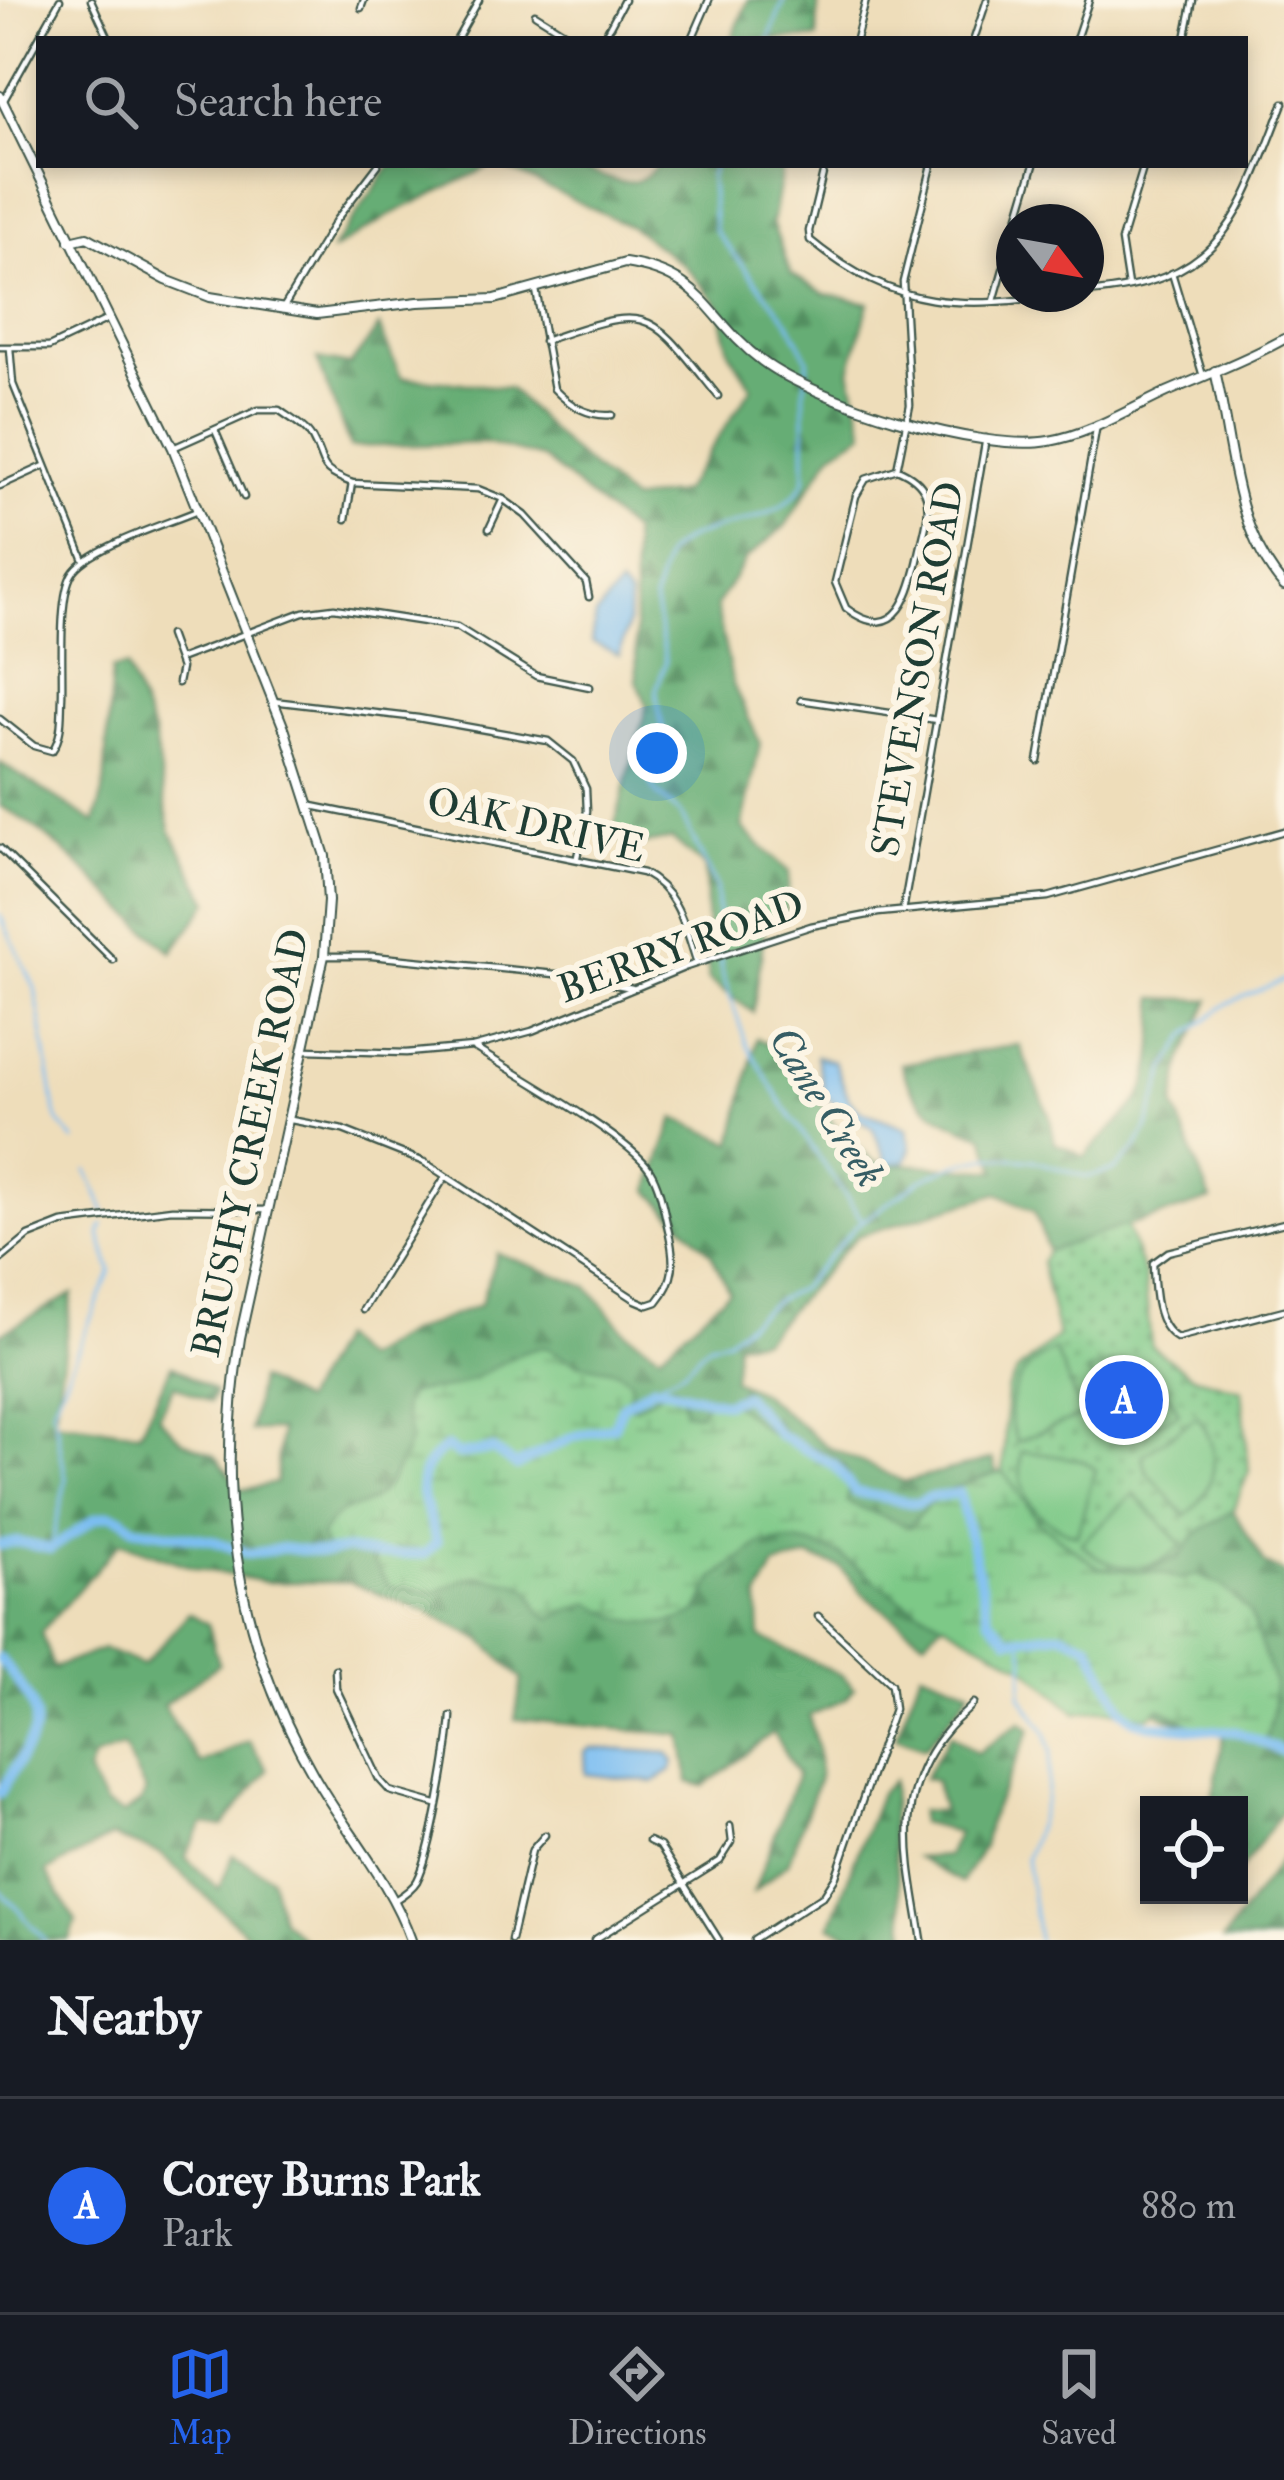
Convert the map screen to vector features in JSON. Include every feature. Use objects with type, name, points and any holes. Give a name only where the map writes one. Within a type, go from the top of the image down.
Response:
[{"type":"main road","name":"BRUSHY CREEK ROAD","points":[[2,99],[173,448],[312,806],[328,872],[324,956],[230,1402],[229,1503],[240,1582],[256,1646],[284,1719],[330,1802],[395,1900],[412,1940]]},
{"type":"main road","points":[[57,216],[101,245],[190,290],[282,310],[328,314],[418,302],[495,299],[626,263],[666,271],[698,294],[752,352],[797,383],[907,422],[986,437],[1043,442],[1096,424],[1284,339]]},
{"type":"main road","points":[[70,241],[87,237]]},
{"type":"main road","points":[[82,264],[91,246],[101,245]]},
{"type":"main road","points":[[1215,371],[1248,531],[1284,586]]},
{"type":"street","points":[[39,36],[60,0]]},
{"type":"street","points":[[91,0],[108,36]]},
{"type":"street","points":[[459,36],[479,0]]},
{"type":"street","points":[[605,36],[624,0]]},
{"type":"street","points":[[693,36],[709,0]]},
{"type":"street","points":[[857,36],[866,0]]},
{"type":"street","points":[[975,36],[987,0]]},
{"type":"street","points":[[1077,36],[1089,0]]},
{"type":"street","points":[[1186,36],[1193,0]]},
{"type":"street","points":[[535,14],[570,36]]},
{"type":"street","points":[[2,99],[36,41]]},
{"type":"street","points":[[1104,289],[1172,271],[1211,249],[1232,224],[1284,103]]},
{"type":"street","points":[[25,147],[36,143]]},
{"type":"street","points":[[282,310],[336,220],[376,168]]},
{"type":"street","points":[[824,168],[810,240],[903,295],[947,303],[996,303]]},
{"type":"street","points":[[897,469],[910,405],[903,295],[906,265],[931,168]]},
{"type":"street","points":[[1022,204],[1033,168]]},
{"type":"street","points":[[1128,286],[1121,241],[1143,168]]},
{"type":"street","points":[[1172,271],[1203,376]]},
{"type":"street","points":[[536,290],[554,389],[566,401],[599,416],[612,416]]},
{"type":"street","points":[[993,303],[996,293]]},
{"type":"street","points":[[0,347],[58,344],[110,317]]},
{"type":"street","points":[[544,340],[610,318],[643,320],[671,338],[718,396]]},
{"type":"street","points":[[10,348],[13,384],[85,560]]},
{"type":"street","points":[[173,448],[258,410],[279,410],[312,439],[318,461],[333,475],[352,483],[478,489],[503,499],[525,514],[586,582],[590,597]]},
{"type":"street","points":[[1038,761],[1096,424]]},
{"type":"street","points":[[215,430],[244,497]]},
{"type":"street","name":"STEVENSON ROAD","points":[[903,910],[986,437]]},
{"type":"street","points":[[0,486],[46,466]]},
{"type":"street","points":[[897,469],[914,478],[927,496],[925,525],[907,603],[894,615],[872,621],[846,608],[835,582],[860,487],[874,474],[897,469]]},
{"type":"street","points":[[346,519],[352,483]]},
{"type":"street","points":[[488,529],[503,499]]},
{"type":"street","points":[[0,719],[46,752],[57,745],[68,588],[74,571],[85,560],[198,510]]},
{"type":"street","points":[[179,659],[325,608],[441,623],[471,633],[536,676],[590,687]]},
{"type":"street","points":[[169,635],[179,659],[178,683]]},
{"type":"street","points":[[801,700],[937,720]]},
{"type":"street","points":[[273,701],[418,718],[548,741],[573,760],[584,781],[587,811],[577,857]]},
{"type":"street","name":"OAK DRIVE","points":[[312,806],[633,869],[661,884],[678,907],[697,963]]},
{"type":"street","name":"BERRY ROAD","points":[[306,1050],[406,1053],[473,1047],[532,1031],[697,963],[811,926],[903,910],[1061,894],[1284,832]]},
{"type":"street","points":[[0,848],[113,960]]},
{"type":"street","points":[[324,956],[372,956],[565,975],[632,988]]},
{"type":"street","points":[[291,1120],[369,1139],[424,1162],[643,1304],[657,1303],[671,1281],[674,1263],[656,1182],[644,1162],[624,1144],[473,1047]]},
{"type":"street","points":[[363,1310],[445,1177]]},
{"type":"street","points":[[0,1260],[29,1236],[62,1223],[172,1209],[269,1210]]},
{"type":"street","points":[[1284,1223],[1168,1252],[1154,1262],[1160,1316],[1167,1331],[1177,1338],[1284,1310]]},
{"type":"street","points":[[754,1940],[824,1895],[836,1876],[894,1709],[891,1684],[818,1616]]},
{"type":"street","points":[[335,1669],[336,1688],[379,1779],[390,1791],[436,1804]]},
{"type":"street","points":[[922,1940],[907,1818],[936,1746],[974,1703]]},
{"type":"street","points":[[395,1900],[416,1882],[450,1740],[451,1716]]},
{"type":"street","points":[[594,1940],[728,1852],[730,1826]]},
{"type":"street","points":[[511,1940],[532,1850],[545,1835]]},
{"type":"street","points":[[649,1841],[660,1846],[719,1940]]},
{"type":"green space","points":[[748,0],[818,0],[817,36],[733,36]]},
{"type":"green space","points":[[389,168],[487,168],[392,214],[330,252]]},
{"type":"green space","points":[[505,168],[580,168],[625,182],[636,181],[654,168],[782,168],[772,223],[791,274],[825,294],[869,303],[850,370],[865,432],[832,453],[785,526],[746,559],[716,606],[733,685],[760,743],[742,828],[789,872],[786,921],[766,920],[753,1012],[708,980],[705,867],[672,839],[640,845],[611,839],[647,705],[637,681],[632,532],[543,458],[484,443],[350,447],[317,359],[350,365],[379,327],[401,377],[509,388],[568,448],[631,501],[682,492],[752,387],[729,351],[720,306],[685,266],[632,227]]},
{"type":"green space","points":[[126,667],[153,733],[170,830],[209,902],[172,952],[47,837],[0,806],[0,763],[95,823],[104,788],[112,669]]},
{"type":"green space","points":[[1155,998],[1210,1000],[1182,1061],[1174,1105],[1211,1200],[1048,1251],[1034,1211],[998,1193],[857,1236],[763,1339],[736,1342],[733,1380],[758,1391],[828,1447],[905,1482],[993,1459],[1006,1499],[1049,1535],[1110,1566],[1178,1558],[1195,1535],[1233,1510],[1264,1563],[1284,1574],[1284,1808],[1248,1859],[1248,1796],[1213,1796],[1224,1735],[1167,1718],[959,1607],[924,1640],[863,1594],[840,1567],[809,1557],[775,1566],[758,1598],[760,1637],[843,1676],[854,1688],[846,1699],[809,1716],[819,1777],[788,1863],[754,1891],[797,1775],[773,1732],[704,1786],[689,1782],[682,1735],[515,1719],[522,1679],[483,1641],[427,1612],[350,1582],[265,1582],[195,1568],[120,1542],[41,1632],[53,1668],[103,1649],[143,1665],[189,1613],[208,1624],[219,1664],[163,1705],[200,1764],[249,1741],[268,1770],[223,1826],[203,1824],[185,1857],[219,1889],[233,1855],[271,1877],[281,1919],[304,1940],[253,1940],[160,1853],[111,1837],[46,1872],[76,1922],[70,1940],[0,1940],[0,1334],[72,1294],[54,1421],[140,1432],[172,1365],[215,1392],[210,1402],[174,1385],[158,1416],[181,1440],[215,1455],[241,1490],[276,1483],[280,1430],[250,1431],[259,1379],[302,1402],[338,1338],[362,1360],[405,1334],[480,1305],[497,1253],[588,1287],[625,1331],[660,1354],[729,1291],[711,1253],[649,1190],[675,1118],[733,1143],[757,1038],[792,1058],[835,1126],[875,1162],[997,1171],[984,1136],[932,1111],[914,1092],[901,1064],[1019,1045],[1049,1115],[1055,1143],[1085,1157],[1143,1092],[1153,1051]],"holes":[[[123,1747],[146,1792],[124,1814],[105,1805],[87,1773],[93,1758]]]},
{"type":"green space","points":[[1126,1225],[1144,1275],[1151,1346],[1193,1376],[1242,1390],[1249,1471],[1233,1510],[1195,1535],[1178,1557],[1140,1572],[1099,1568],[1040,1523],[1003,1471],[1007,1390],[1017,1372],[1058,1336],[1041,1262],[1048,1251]]},
{"type":"green space","points":[[545,1347],[577,1363],[618,1371],[630,1379],[631,1391],[624,1405],[635,1407],[673,1385],[682,1392],[684,1412],[698,1414],[711,1396],[730,1402],[775,1436],[836,1458],[847,1474],[847,1502],[909,1527],[950,1490],[1003,1471],[1040,1523],[1099,1568],[1179,1579],[1197,1575],[1221,1585],[1250,1613],[1274,1683],[1274,1708],[1265,1743],[1238,1732],[1198,1728],[1160,1708],[1149,1717],[1103,1709],[1077,1713],[1025,1667],[899,1598],[839,1554],[816,1546],[760,1544],[713,1580],[698,1612],[658,1624],[616,1616],[591,1603],[550,1618],[539,1611],[531,1591],[480,1576],[437,1592],[390,1587],[365,1551],[325,1548],[321,1536],[336,1516],[375,1498],[396,1471],[410,1439],[403,1408],[409,1394],[460,1384],[519,1354]]},
{"type":"green space","points":[[1055,1350],[1082,1415],[1017,1442],[1010,1414],[1015,1388],[1030,1366]]},
{"type":"green space","points":[[1112,1364],[1153,1379],[1179,1413],[1117,1442],[1107,1430],[1089,1371]]},
{"type":"green space","points":[[1197,1416],[1211,1443],[1213,1469],[1205,1493],[1186,1516],[1147,1472],[1142,1456]]},
{"type":"green space","points":[[1022,1451],[1082,1460],[1095,1469],[1077,1535],[1050,1522],[1031,1505],[1021,1481]]},
{"type":"green space","points":[[1134,1494],[1182,1545],[1157,1562],[1131,1567],[1105,1561],[1081,1543]]},
{"type":"green space","points":[[921,1671],[970,1689],[925,1748],[896,1737]]},
{"type":"green space","points":[[1021,1722],[1031,1729],[989,1819],[983,1847],[961,1883],[917,1858],[947,1856],[958,1832],[920,1823],[920,1811],[943,1811],[935,1781],[924,1778],[951,1734],[977,1753]]},
{"type":"green space","points":[[893,1781],[891,1832],[907,1940],[861,1940],[830,1926],[880,1793]]},
{"type":"green space","points":[[1284,1855],[1284,1940],[1223,1940]]},
{"type":"water","points":[[619,586],[629,597],[628,624],[619,655],[592,642],[596,616]]},
{"type":"water","points":[[816,1056],[834,1061],[849,1099],[861,1111],[907,1128],[911,1148],[906,1161],[888,1164],[872,1127],[826,1097]]},
{"type":"water","points":[[591,1748],[668,1753],[674,1761],[672,1770],[653,1782],[586,1774],[585,1752]]},
{"type":"waterway","name":"Cane Creek","points":[[770,36],[784,0]]},
{"type":"waterway","name":"Cane Creek","points":[[713,168],[715,231],[788,321],[808,359],[805,480],[778,508],[699,534],[666,555],[654,599],[666,662],[656,690],[663,732],[648,768],[649,778],[656,793],[681,814],[716,886],[722,973],[746,1043],[862,1220]]},
{"type":"waterway","points":[[0,915],[35,988],[55,1109],[59,1123],[75,1141]]},
{"type":"waterway","points":[[654,1386],[684,1370],[708,1345],[727,1339],[775,1301],[800,1288],[857,1225],[921,1180],[956,1164],[990,1157],[1032,1160],[1087,1177],[1115,1170],[1147,1129],[1167,1067],[1187,1035],[1228,1003],[1284,980]]},
{"type":"waterway","points":[[87,1170],[105,1212]]},
{"type":"waterway","points":[[51,1549],[66,1480],[53,1408],[111,1271],[100,1235],[103,1225]]},
{"type":"waterway","points":[[0,1545],[17,1542],[51,1549],[96,1518],[110,1515],[134,1528],[211,1540],[249,1554],[283,1548],[425,1554],[437,1542],[422,1480],[425,1469],[446,1447],[458,1455],[493,1450],[516,1466],[573,1437],[614,1426],[623,1405],[654,1386],[725,1403],[744,1395],[779,1435],[834,1465],[855,1492],[917,1504],[959,1493],[989,1618],[1009,1639],[1061,1633],[1089,1644],[1122,1709],[1133,1719],[1149,1725],[1237,1732],[1284,1752]]},
{"type":"waterway","points":[[1020,1636],[1025,1658],[1021,1696],[1046,1732],[1051,1751],[1046,1800],[1026,1858],[1038,1940]]},
{"type":"waterway","points":[[0,1659],[28,1698],[35,1725],[0,1793]]},
{"type":"waterway","points":[[0,1890],[45,1940]]},
{"type":"place","name":"Corey Burns Park","points":[[1124,1400]]}]
